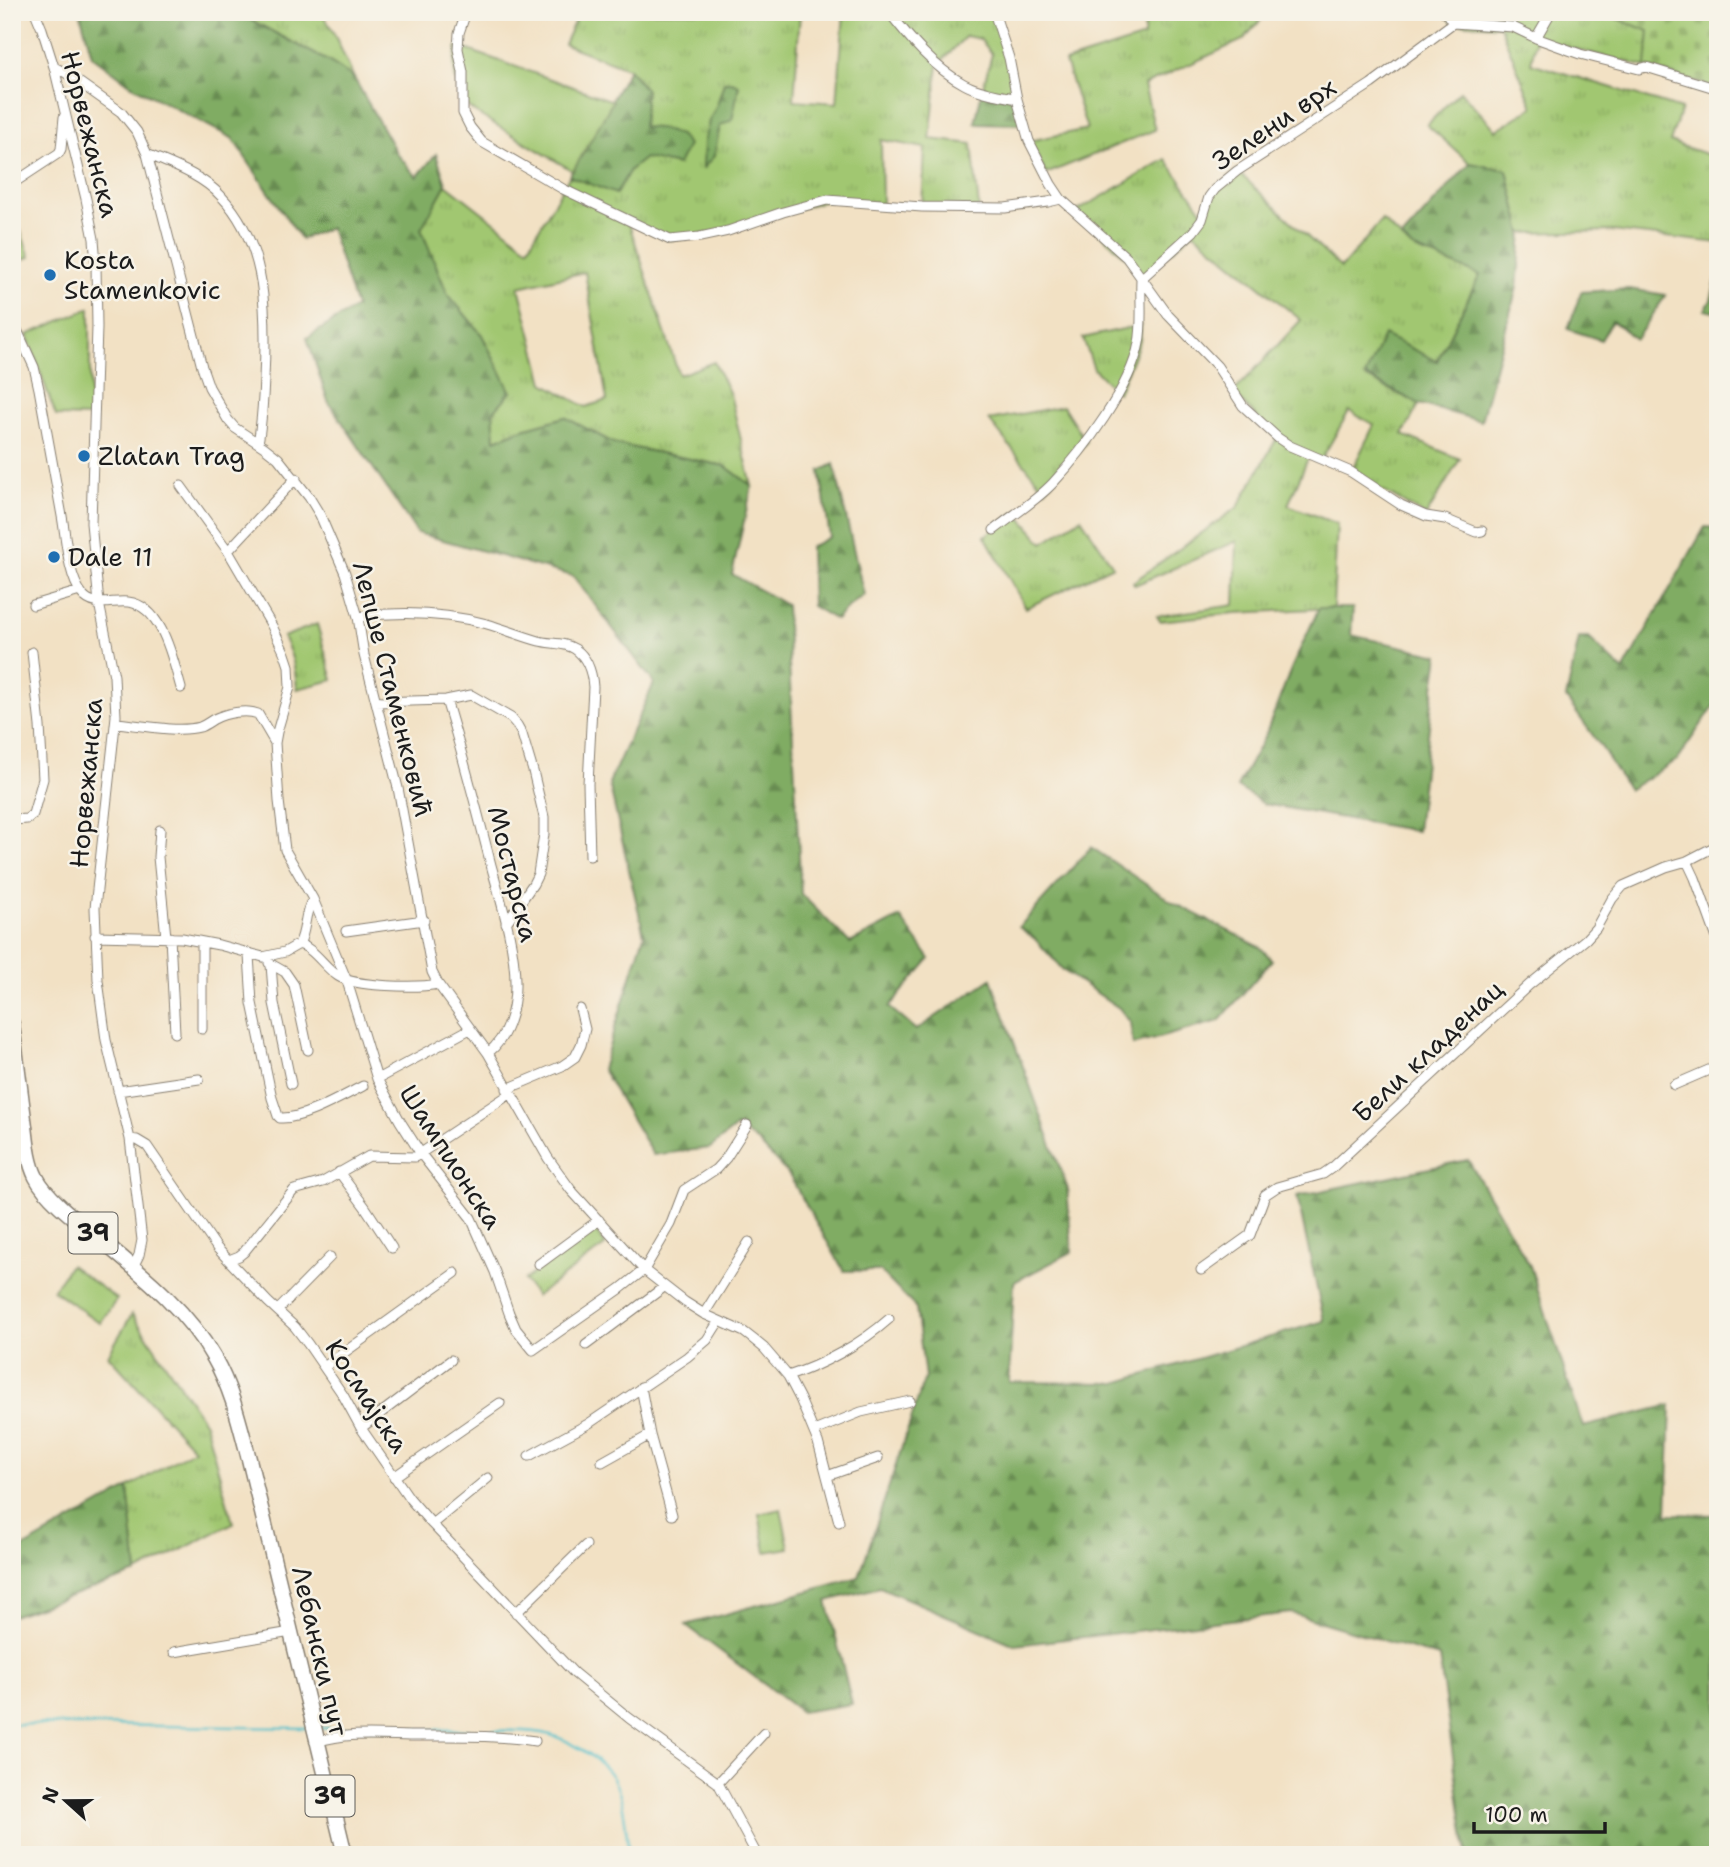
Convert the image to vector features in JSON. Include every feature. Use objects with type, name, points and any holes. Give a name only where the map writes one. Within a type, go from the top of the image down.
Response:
[{"type":"main road","name":"39","points":[[12,1024],[34,1174],[43,1188],[68,1213],[133,1267]]},
{"type":"main road","name":"Лебански пут","points":[[133,1267],[186,1318],[214,1358],[225,1380],[249,1459],[345,1855]]},
{"type":"street","name":"Норвежанска","points":[[35,12],[54,67],[86,199],[96,264],[97,327],[91,523],[99,603],[114,676],[116,723],[95,908],[95,936],[106,1040],[130,1139],[142,1240],[133,1267]]},
{"type":"street","points":[[466,12],[459,33],[458,49],[463,72],[463,113],[482,142],[563,189],[670,240],[728,231],[827,200],[922,207],[1005,208],[1061,199]]},
{"type":"street","points":[[889,12],[924,53],[957,80],[982,91],[1017,99]]},
{"type":"street","points":[[994,12],[1009,58],[1029,141],[1061,199],[1127,258],[1168,315],[1217,366],[1243,406],[1278,438],[1309,456],[1351,472],[1410,510],[1445,519],[1476,532],[1482,531]]},
{"type":"street","points":[[1444,12],[1452,23],[1513,27],[1580,54],[1639,69],[1646,67],[1718,89]]},
{"type":"street","points":[[1536,38],[1551,12]]},
{"type":"street","name":"Зелени врх","points":[[1141,279],[1193,232],[1202,220],[1209,197],[1215,189],[1237,171],[1371,83],[1452,23]]},
{"type":"street","name":"Лепше Стаменковић","points":[[54,67],[121,111],[137,132],[147,153],[209,387],[234,428],[278,458],[296,478],[320,514],[332,540],[358,617],[364,655],[398,788],[432,972],[438,984],[488,1053],[548,1158],[571,1190],[644,1270],[704,1314],[744,1332],[764,1348],[788,1376],[818,1442],[839,1522]]},
{"type":"street","points":[[12,184],[59,153],[65,114]]},
{"type":"street","points":[[147,153],[190,173],[221,196],[237,216],[255,256],[263,288],[266,326],[258,443]]},
{"type":"street","points":[[994,530],[1052,483],[1102,420],[1137,352],[1140,341],[1141,279]]},
{"type":"street","points":[[12,319],[34,367],[69,555],[80,591],[87,599],[99,603],[131,602],[144,608],[155,618],[168,645],[181,688]]},
{"type":"street","points":[[228,551],[296,478]]},
{"type":"street","points":[[181,486],[228,551],[272,626],[289,666],[290,687],[275,743]]},
{"type":"street","points":[[33,605],[80,591]]},
{"type":"street","points":[[358,617],[392,614],[447,615],[544,642],[569,646],[580,653],[592,676],[593,687],[588,784],[590,856]]},
{"type":"street","points":[[12,820],[27,819],[33,814],[43,779],[32,652]]},
{"type":"street","points":[[376,702],[446,700],[471,695],[511,718],[522,734],[544,817],[544,834],[538,874],[506,923]]},
{"type":"street","name":"Мостарска","points":[[446,700],[506,923],[514,966],[515,994],[511,1013],[501,1041],[488,1053]]},
{"type":"street","points":[[116,723],[188,729],[203,726],[224,715],[249,712],[258,714],[275,743]]},
{"type":"street","name":"Шампионска","points":[[275,743],[285,850],[313,899],[347,981],[377,1079],[421,1154],[476,1226],[512,1321],[521,1337],[533,1350],[644,1270]]},
{"type":"street","points":[[160,830],[158,857],[168,937],[175,1033]]},
{"type":"street","name":"Бели кладенац","points":[[1201,1270],[1250,1235],[1265,1195],[1277,1188],[1323,1174],[1333,1167],[1529,985],[1586,939],[1623,886],[1666,867],[1688,861],[1718,845]]},
{"type":"street","points":[[1688,861],[1718,941]]},
{"type":"street","points":[[95,936],[168,937],[219,945],[262,957],[285,952],[299,944],[305,931],[306,913],[313,899]]},
{"type":"street","points":[[346,931],[424,920]]},
{"type":"street","points":[[202,942],[202,1029]]},
{"type":"street","points":[[299,944],[309,949],[325,967],[347,981],[409,986],[438,984]]},
{"type":"street","points":[[250,955],[252,1003],[278,1116],[290,1118],[363,1086]]},
{"type":"street","points":[[262,957],[285,972],[294,985],[308,1050]]},
{"type":"street","points":[[271,965],[274,1003],[291,1084]]},
{"type":"street","points":[[229,1259],[244,1252],[295,1190],[323,1182],[369,1156],[408,1158],[421,1154],[509,1091],[575,1058],[584,1029],[580,1009]]},
{"type":"street","points":[[377,1079],[470,1029]]},
{"type":"street","points":[[1674,1084],[1718,1066]]},
{"type":"street","points":[[118,1091],[200,1079]]},
{"type":"street","points":[[644,1270],[671,1224],[684,1190],[716,1169],[747,1125]]},
{"type":"street","name":"Космајска","points":[[130,1139],[147,1146],[217,1248],[309,1344],[361,1428],[410,1499],[432,1524],[575,1673],[629,1718],[718,1783]]},
{"type":"street","points":[[12,1155],[29,1152]]},
{"type":"street","points":[[339,1172],[392,1248]]},
{"type":"street","points":[[539,1264],[599,1220]]},
{"type":"street","points":[[704,1314],[749,1242]]},
{"type":"street","points":[[278,1310],[330,1257]]},
{"type":"street","points":[[324,1367],[455,1273]]},
{"type":"street","points":[[586,1345],[664,1287]]},
{"type":"street","points":[[788,1376],[834,1357],[889,1318]]},
{"type":"street","points":[[529,1456],[588,1424],[687,1357],[708,1339],[719,1321]]},
{"type":"street","points":[[361,1428],[451,1360]]},
{"type":"street","points":[[641,1387],[650,1435],[672,1515]]},
{"type":"street","points":[[814,1432],[862,1412],[910,1401]]},
{"type":"street","points":[[394,1476],[500,1403]]},
{"type":"street","points":[[602,1462],[650,1435]]},
{"type":"street","points":[[827,1476],[878,1458]]},
{"type":"street","points":[[432,1524],[488,1478]]},
{"type":"street","points":[[516,1614],[586,1545]]},
{"type":"street","points":[[174,1652],[290,1632]]},
{"type":"street","points":[[757,1855],[718,1783],[764,1733]]},
{"type":"street","points":[[316,1740],[338,1736],[452,1736],[535,1741]]},
{"type":"green space","points":[[80,12],[236,12],[330,62],[354,78],[397,154],[417,177],[436,154],[446,184],[421,229],[447,293],[482,335],[511,392],[493,412],[495,440],[565,417],[615,444],[725,466],[752,486],[732,574],[786,605],[801,894],[850,943],[900,917],[930,959],[889,1007],[916,1030],[991,979],[1067,1187],[1072,1252],[1014,1282],[1009,1382],[1116,1383],[1324,1321],[1297,1196],[1468,1160],[1530,1266],[1583,1427],[1671,1405],[1667,1514],[1718,1515],[1718,1855],[1467,1855],[1439,1657],[1291,1613],[1015,1645],[880,1587],[827,1601],[852,1704],[801,1712],[686,1625],[859,1577],[925,1377],[916,1308],[880,1271],[844,1271],[789,1175],[758,1142],[736,1127],[710,1148],[653,1155],[602,1069],[644,935],[609,783],[654,683],[573,576],[417,533],[328,401],[307,338],[356,307],[330,228],[301,239],[232,138],[134,87],[92,56]]},
{"type":"green space","points":[[236,12],[321,12],[332,29],[354,78],[330,62]]},
{"type":"green space","points":[[579,12],[800,12],[794,100],[837,103],[844,12],[994,12],[1017,99],[982,91],[992,54],[980,39],[966,36],[938,65],[930,139],[972,144],[979,208],[922,207],[925,148],[881,140],[882,204],[827,200],[728,231],[670,240],[628,221],[679,375],[714,362],[730,394],[752,486],[725,466],[615,444],[565,417],[495,440],[482,335],[447,293],[421,229],[446,184],[528,248],[629,69],[564,44]],"holes":[[[585,272],[607,400],[586,407],[544,383],[519,287]]]},
{"type":"green space","points":[[1145,12],[1268,12],[1243,40],[1144,85],[1155,130],[1046,174],[1029,141],[1087,129],[1065,62],[1144,37]]},
{"type":"green space","points":[[1444,12],[1600,12],[1649,31],[1646,67],[1536,39],[1531,63],[1681,109],[1670,142],[1718,158],[1718,243],[1613,231],[1522,233],[1507,170],[1470,163],[1427,125],[1460,91],[1496,130],[1533,107],[1500,26],[1453,23]]},
{"type":"green space","points":[[1600,12],[1718,12],[1718,89],[1646,67],[1649,31]]},
{"type":"green space","points":[[457,46],[613,101],[573,171],[462,102],[455,77]]},
{"type":"green space","points":[[629,69],[646,90],[643,127],[658,128],[680,135],[688,145],[678,165],[645,158],[630,170],[616,194],[569,176]]},
{"type":"green space","points":[[724,82],[739,85],[732,120],[720,126],[714,156],[703,168],[704,142],[709,121]]},
{"type":"green space","points":[[982,91],[1017,99],[1023,124],[975,123]]},
{"type":"green space","points":[[1166,159],[1203,212],[1209,197],[1237,171],[1341,268],[1382,220],[1412,248],[1480,275],[1437,361],[1365,377],[1419,404],[1403,435],[1460,459],[1426,516],[1351,472],[1374,425],[1349,411],[1321,460],[1309,456],[1288,505],[1337,524],[1333,608],[1235,613],[1160,621],[1157,616],[1235,605],[1237,541],[1135,585],[1133,582],[1238,507],[1277,438],[1233,393],[1301,320],[1193,232],[1141,279],[1127,258],[1076,212]]},
{"type":"green space","points":[[1470,163],[1507,170],[1522,233],[1517,287],[1481,421],[1419,404],[1365,376],[1384,335],[1437,361],[1480,275],[1412,248],[1402,238]]},
{"type":"green space","points":[[12,208],[30,257],[12,264]]},
{"type":"green space","points":[[1718,273],[1718,313],[1705,310],[1711,300]]},
{"type":"green space","points":[[1629,289],[1666,295],[1636,339],[1612,321],[1601,340],[1568,329],[1581,292]]},
{"type":"green space","points":[[90,308],[90,417],[56,416],[27,335]]},
{"type":"green space","points":[[1141,325],[1140,341],[1118,393],[1094,369],[1083,338]]},
{"type":"green space","points":[[1063,406],[1086,442],[1045,490],[989,420]]},
{"type":"green space","points":[[834,464],[864,595],[836,620],[812,606],[810,547],[830,537],[820,471]]},
{"type":"green space","points":[[1016,512],[1043,543],[1081,518],[1113,566],[1026,608],[985,536]]},
{"type":"green space","points":[[1705,527],[1718,528],[1718,700],[1677,760],[1628,790],[1566,698],[1579,638],[1589,638],[1623,671]]},
{"type":"green space","points":[[1319,608],[1353,608],[1351,635],[1439,655],[1417,831],[1264,804],[1237,787],[1265,736]]},
{"type":"green space","points":[[317,624],[333,680],[297,689],[293,662],[283,637]]},
{"type":"green space","points":[[1091,847],[1172,902],[1260,947],[1272,960],[1219,1021],[1133,1045],[1130,1022],[1119,1008],[1064,971],[1035,939],[1019,927]]},
{"type":"green space","points":[[594,1229],[606,1245],[536,1296],[524,1280]]},
{"type":"green space","points":[[70,1265],[117,1299],[100,1323],[53,1290]]},
{"type":"green space","points":[[132,1314],[205,1423],[233,1523],[137,1573],[128,1488],[194,1449],[108,1355]]},
{"type":"green space","points":[[128,1488],[137,1573],[12,1616],[12,1554]]},
{"type":"green space","points":[[781,1509],[789,1548],[766,1552],[759,1514]]},
{"type":"waterway","points":[[12,1724],[308,1728]]},
{"type":"waterway","points":[[318,1728],[525,1731],[542,1733],[575,1745],[602,1765],[614,1780],[623,1807],[629,1855]]},
{"type":"place","name":"Kosta Stamenkovic","points":[[50,275]]},
{"type":"place","name":"Zlatan Trag","points":[[84,456]]},
{"type":"place","name":"Dale 11","points":[[54,557]]}]
